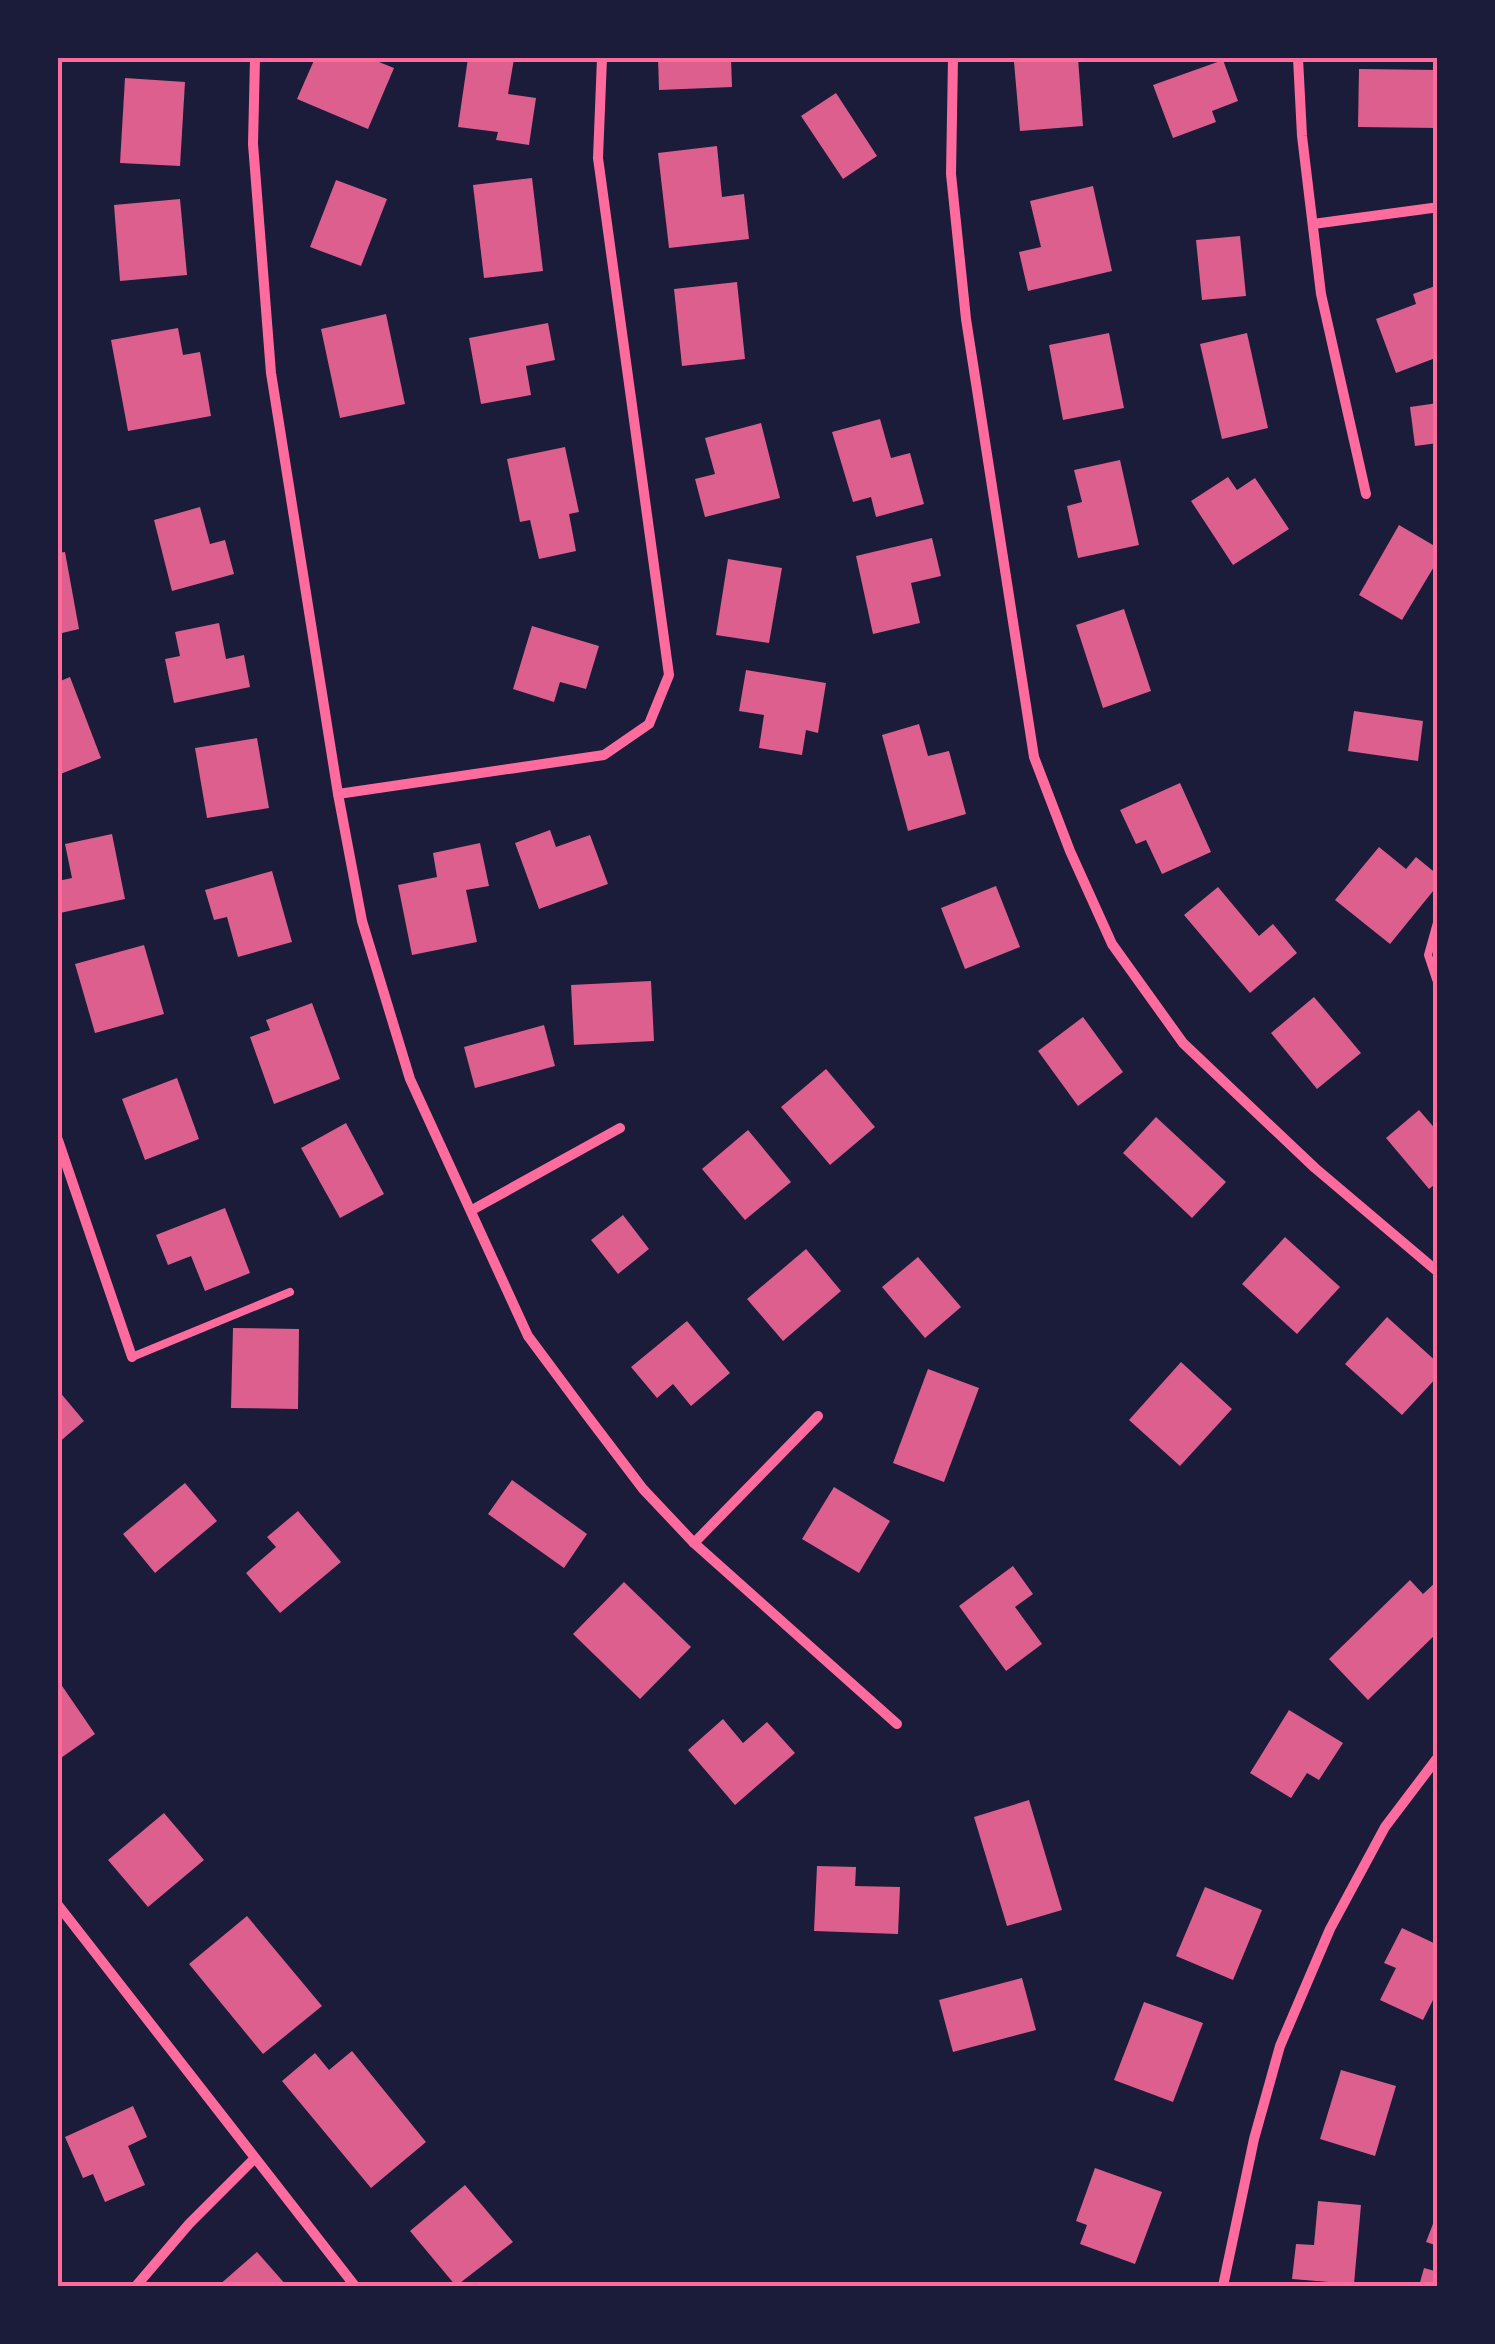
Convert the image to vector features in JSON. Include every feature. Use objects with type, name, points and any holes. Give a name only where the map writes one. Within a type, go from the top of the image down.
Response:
[{"type":"street","points":[[255,58],[253,144],[272,373],[362,922],[410,1080],[528,1336],[643,1489],[694,1543],[897,1724]]},
{"type":"street","points":[[338,794],[604,756],[649,724],[669,675],[598,158],[602,58]]},
{"type":"street","points":[[952,58],[951,174],[966,319],[1034,757],[1070,850],[1112,944],[1183,1043],[1316,1168],[1438,1272]]},
{"type":"street","points":[[1298,58],[1302,136],[1321,294],[1366,494]]},
{"type":"street","points":[[1312,224],[1432,208]]},
{"type":"street","points":[[472,1210],[620,1128]]},
{"type":"street","points":[[58,1140],[132,1357]]},
{"type":"street","points":[[694,1543],[818,1416]]},
{"type":"street","points":[[1222,2286],[1254,2139],[1280,2046],[1339,1912],[1386,1827],[1438,1757]]},
{"type":"street","points":[[58,1905],[355,2286]]},
{"type":"street","points":[[136,2286],[189,2224],[254,2159]]},
{"type":"lane","points":[[1438,919],[1428,956],[1438,985]]},
{"type":"lane","points":[[132,1357],[290,1292]]},
{"type":"building","points":[[315,58],[369,58],[394,68],[368,129],[297,99]]},
{"type":"building","points":[[468,58],[514,59],[508,94],[536,98],[529,145],[496,140],[498,132],[458,127]]},
{"type":"building","points":[[658,58],[731,58],[732,87],[659,90]]},
{"type":"building","points":[[1078,58],[1083,126],[1020,131],[1014,62]]},
{"type":"building","points":[[1223,60],[1238,101],[1212,111],[1216,122],[1173,138],[1153,85]]},
{"type":"building","points":[[1359,69],[1438,70],[1438,128],[1358,127]]},
{"type":"building","points":[[125,78],[185,82],[180,166],[120,163]]},
{"type":"building","points":[[836,93],[877,156],[843,179],[801,116]]},
{"type":"building","points":[[717,146],[722,197],[744,194],[749,239],[669,248],[658,153]]},
{"type":"building","points":[[532,178],[543,271],[484,278],[473,185]]},
{"type":"building","points":[[336,180],[387,199],[361,266],[310,247]]},
{"type":"building","points":[[1093,186],[1112,271],[1028,291],[1019,252],[1041,247],[1030,201]]},
{"type":"building","points":[[180,199],[187,275],[120,281],[114,205]]},
{"type":"building","points":[[1240,236],[1246,296],[1202,300],[1196,240]]},
{"type":"building","points":[[737,282],[745,359],[682,366],[674,289]]},
{"type":"building","points":[[1438,285],[1438,357],[1396,373],[1376,319],[1416,304],[1413,294]]},
{"type":"building","points":[[386,314],[405,404],[340,418],[321,329]]},
{"type":"building","points":[[548,323],[555,360],[526,366],[531,395],[481,404],[469,338]]},
{"type":"building","points":[[178,328],[183,355],[200,352],[211,416],[128,431],[111,340]]},
{"type":"building","points":[[1109,333],[1124,408],[1063,420],[1049,345]]},
{"type":"building","points":[[1247,333],[1268,428],[1222,439],[1200,344]]},
{"type":"building","points":[[1438,403],[1438,443],[1415,446],[1410,407]]},
{"type":"building","points":[[880,419],[891,458],[910,453],[924,504],[876,517],[871,497],[853,502],[832,432]]},
{"type":"building","points":[[761,423],[780,498],[705,517],[695,479],[715,474],[705,438]]},
{"type":"building","points":[[565,447],[579,512],[569,514],[576,551],[539,559],[530,520],[520,522],[507,459]]},
{"type":"building","points":[[1120,460],[1139,545],[1078,558],[1067,506],[1082,502],[1074,470]]},
{"type":"building","points":[[1228,477],[1237,490],[1255,478],[1289,529],[1233,565],[1191,501]]},
{"type":"building","points":[[200,507],[210,544],[225,540],[234,574],[172,591],[154,520]]},
{"type":"building","points":[[1399,525],[1438,548],[1438,560],[1402,620],[1359,595]]},
{"type":"building","points":[[932,538],[941,576],[911,583],[920,623],[873,634],[856,556]]},
{"type":"building","points":[[65,552],[79,629],[58,634],[58,553]]},
{"type":"building","points":[[728,559],[782,568],[769,643],[716,635]]},
{"type":"building","points":[[1124,609],[1151,691],[1103,708],[1076,625]]},
{"type":"building","points":[[219,623],[226,659],[244,655],[250,687],[174,703],[165,659],[180,656],[175,632]]},
{"type":"building","points":[[532,626],[599,646],[586,689],[560,682],[554,702],[513,689]]},
{"type":"building","points":[[746,670],[826,683],[818,733],[806,730],[802,755],[759,748],[764,715],[739,711]]},
{"type":"building","points":[[70,677],[101,758],[58,775],[58,682]]},
{"type":"building","points":[[1354,711],[1423,721],[1418,761],[1348,751]]},
{"type":"building","points":[[919,724],[928,756],[949,751],[966,814],[908,831],[882,735]]},
{"type":"building","points":[[257,738],[269,808],[207,818],[195,748]]},
{"type":"building","points":[[1180,783],[1211,852],[1162,874],[1146,840],[1136,844],[1120,810]]},
{"type":"building","points":[[550,830],[556,847],[590,835],[608,884],[539,909],[515,843]]},
{"type":"building","points":[[112,834],[125,899],[60,913],[58,881],[72,878],[65,844]]},
{"type":"building","points":[[480,843],[489,886],[466,890],[477,942],[412,955],[398,885],[437,877],[433,853]]},
{"type":"building","points":[[1379,847],[1406,869],[1416,857],[1438,875],[1438,885],[1390,944],[1335,900]]},
{"type":"building","points":[[272,871],[292,942],[238,957],[227,917],[214,920],[205,890]]},
{"type":"building","points":[[996,886],[1020,947],[965,969],[941,908]]},
{"type":"building","points":[[1218,887],[1259,936],[1273,924],[1297,953],[1250,993],[1184,915]]},
{"type":"building","points":[[144,945],[164,1014],[95,1033],[75,964]]},
{"type":"building","points":[[651,981],[654,1041],[574,1045],[571,985]]},
{"type":"building","points":[[1314,997],[1361,1053],[1317,1089],[1271,1033]]},
{"type":"building","points":[[312,1003],[340,1079],[274,1104],[250,1037],[270,1030],[266,1020]]},
{"type":"building","points":[[1083,1017],[1123,1072],[1078,1106],[1038,1051]]},
{"type":"building","points":[[544,1025],[555,1066],[475,1088],[464,1047]]},
{"type":"building","points":[[826,1069],[875,1127],[830,1165],[781,1107]]},
{"type":"building","points":[[177,1078],[199,1139],[145,1160],[122,1099]]},
{"type":"building","points":[[1419,1110],[1438,1132],[1438,1182],[1429,1189],[1386,1138]]},
{"type":"building","points":[[1156,1117],[1226,1182],[1192,1218],[1123,1153]]},
{"type":"building","points":[[346,1123],[384,1194],[340,1218],[301,1148]]},
{"type":"building","points":[[748,1130],[791,1182],[745,1220],[702,1169]]},
{"type":"building","points":[[225,1208],[250,1273],[205,1291],[191,1256],[168,1265],[156,1235]]},
{"type":"building","points":[[623,1215],[649,1249],[618,1274],[591,1240]]},
{"type":"building","points":[[1285,1237],[1340,1287],[1297,1334],[1242,1284]]},
{"type":"building","points":[[806,1249],[841,1291],[783,1341],[747,1299]]},
{"type":"building","points":[[918,1257],[961,1307],[925,1338],[882,1287]]},
{"type":"building","points":[[1387,1317],[1438,1363],[1438,1376],[1402,1415],[1345,1364]]},
{"type":"building","points":[[687,1321],[730,1373],[691,1406],[673,1384],[657,1398],[631,1367]]},
{"type":"building","points":[[233,1328],[299,1329],[298,1409],[231,1408]]},
{"type":"building","points":[[1181,1362],[1232,1409],[1180,1466],[1129,1420]]},
{"type":"building","points":[[928,1369],[979,1388],[944,1482],[893,1463]]},
{"type":"building","points":[[58,1390],[84,1421],[58,1443]]},
{"type":"building","points":[[512,1480],[587,1534],[564,1568],[488,1514]]},
{"type":"building","points":[[185,1483],[217,1521],[155,1573],[123,1534]]},
{"type":"building","points":[[834,1487],[890,1521],[859,1573],[802,1539]]},
{"type":"building","points":[[298,1511],[341,1562],[280,1613],[246,1573],[276,1547],[267,1537]]},
{"type":"building","points":[[1013,1566],[1033,1594],[1015,1607],[1042,1644],[1006,1671],[959,1606]]},
{"type":"building","points":[[1410,1580],[1423,1594],[1438,1580],[1438,1632],[1368,1700],[1329,1659]]},
{"type":"building","points":[[624,1582],[691,1647],[640,1699],[573,1634]]},
{"type":"building","points":[[58,1680],[95,1734],[58,1760]]},
{"type":"building","points":[[1289,1710],[1343,1743],[1319,1780],[1307,1773],[1291,1798],[1250,1773]]},
{"type":"building","points":[[723,1719],[743,1743],[767,1722],[795,1753],[735,1805],[688,1750]]},
{"type":"building","points":[[1029,1800],[1062,1910],[1007,1926],[974,1817]]},
{"type":"building","points":[[164,1813],[204,1860],[148,1907],[108,1860]]},
{"type":"building","points":[[817,1866],[856,1867],[855,1886],[900,1887],[898,1934],[814,1931]]},
{"type":"building","points":[[1205,1887],[1262,1910],[1233,1980],[1176,1956]]},
{"type":"building","points":[[247,1916],[322,2006],[263,2054],[189,1964]]},
{"type":"building","points":[[1402,1928],[1438,1945],[1438,1990],[1423,2020],[1380,2000],[1396,1968],[1384,1963]]},
{"type":"building","points":[[1022,1978],[1036,2030],[953,2052],[939,2000]]},
{"type":"building","points":[[1144,2002],[1203,2023],[1173,2102],[1114,2080]]},
{"type":"building","points":[[352,2051],[426,2142],[371,2188],[282,2081],[315,2053],[329,2070]]},
{"type":"building","points":[[1341,2070],[1396,2086],[1375,2156],[1320,2139]]},
{"type":"building","points":[[133,2106],[147,2137],[128,2146],[145,2185],[105,2202],[93,2174],[83,2178],[65,2137]]},
{"type":"building","points":[[1095,2168],[1162,2192],[1135,2264],[1080,2244],[1087,2225],[1076,2221]]},
{"type":"building","points":[[465,2185],[513,2242],[456,2286],[410,2231]]},
{"type":"building","points":[[1318,2201],[1361,2205],[1354,2284],[1292,2279],[1296,2244],[1314,2245]]},
{"type":"building","points":[[1438,2211],[1438,2246],[1426,2242]]},
{"type":"building","points":[[257,2252],[287,2286],[218,2286]]},
{"type":"building","points":[[1424,2268],[1438,2272],[1438,2286],[1419,2286]]}]
